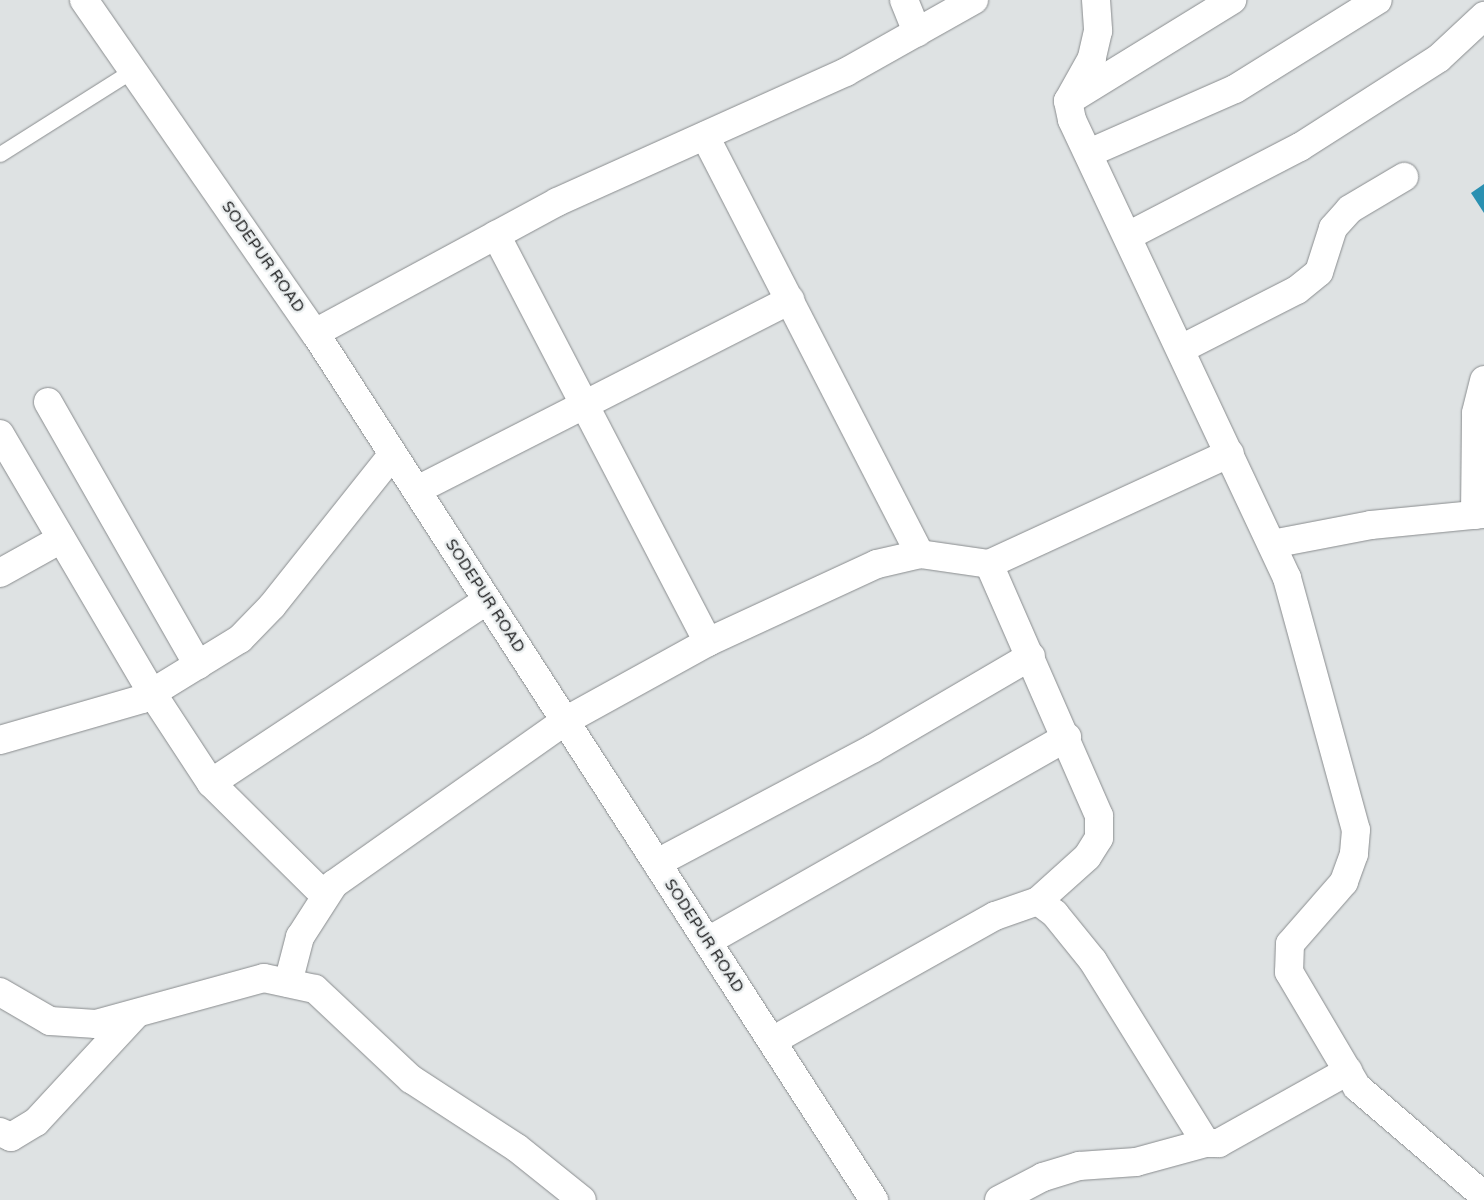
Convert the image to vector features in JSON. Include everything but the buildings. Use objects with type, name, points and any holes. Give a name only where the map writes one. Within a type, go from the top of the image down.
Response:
[{"type":"street","points":[[904,0],[917,32]]},
{"type":"street","points":[[315,333],[557,202],[846,72],[974,0]]},
{"type":"street","points":[[1068,101],[1092,58],[1098,31],[1096,0]]},
{"type":"street","points":[[1068,101],[1232,0]]},
{"type":"street","points":[[1089,153],[1235,89],[1378,0]]},
{"type":"street","name":"SODEPUR ROAD","points":[[93,3],[133,70],[315,333],[874,1200]]},
{"type":"street","points":[[1128,236],[1300,147],[1439,58],[1484,16]]},
{"type":"street","points":[[1068,101],[1089,153],[1288,578],[1356,830],[1354,854],[1344,882],[1290,944],[1289,972],[1358,1087],[1483,1192]]},
{"type":"street","points":[[705,136],[920,554]]},
{"type":"street","points":[[1181,349],[1297,290],[1318,272],[1333,228],[1350,209],[1404,177]]},
{"type":"street","points":[[496,235],[708,642]]},
{"type":"street","points":[[417,490],[790,300]]},
{"type":"street","points":[[1272,544],[1371,525],[1479,514],[1476,414],[1484,380]]},
{"type":"street","points":[[48,402],[198,665]]},
{"type":"street","points":[[0,434],[152,693],[211,783],[324,895]]},
{"type":"street","points":[[288,983],[300,937],[324,895],[371,856],[566,720],[708,642],[877,564],[920,554],[1000,558],[1230,452]]},
{"type":"street","points":[[0,740],[152,693],[240,639],[272,606],[393,454]]},
{"type":"street","points":[[0,573],[61,539]]},
{"type":"street","points":[[772,1041],[995,916],[1038,900],[1086,857],[1099,838],[1099,816],[1031,656],[1000,558]]},
{"type":"street","points":[[211,783],[488,600]]},
{"type":"street","points":[[657,863],[872,749],[1031,656]]},
{"type":"street","points":[[708,941],[1067,737]]},
{"type":"street","points":[[1038,900],[1093,961],[1206,1143]]},
{"type":"street","points":[[0,992],[50,1021],[96,1024],[135,1015],[264,978],[314,989],[411,1079],[517,1148],[582,1200]]},
{"type":"street","points":[[0,1132],[11,1137],[36,1122],[135,1015]]},
{"type":"street","points":[[1000,1200],[1043,1177],[1079,1166],[1136,1162],[1206,1143],[1219,1143],[1348,1071]]},
{"type":"lane","points":[[0,154],[133,70]]},
{"type":"water","points":[[1484,184],[1484,213],[1471,193]]}]
